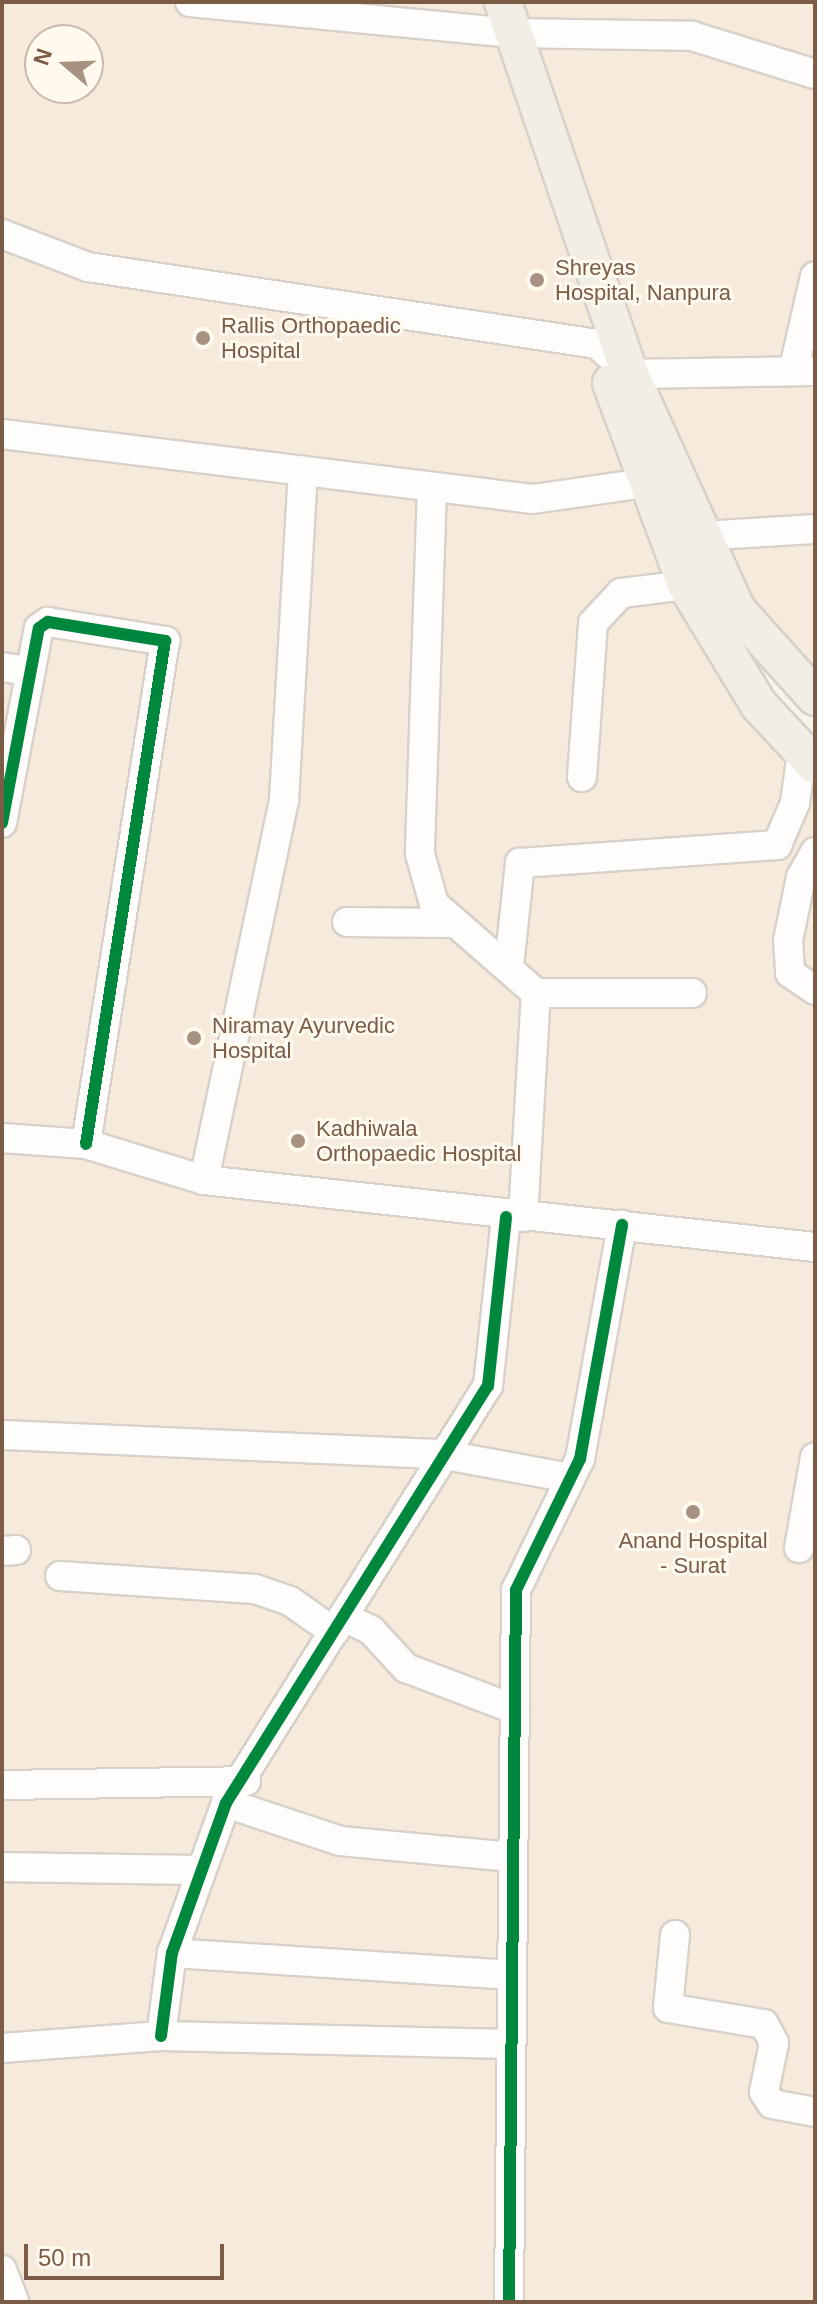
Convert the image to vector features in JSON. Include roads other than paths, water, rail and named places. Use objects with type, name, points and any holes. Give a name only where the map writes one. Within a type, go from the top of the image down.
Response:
[{"type":"main road","points":[[507,17],[604,305],[688,536],[686,585],[759,705],[808,759]]},
{"type":"main road","points":[[604,305],[597,344],[646,483],[688,536],[751,634],[815,697]]},
{"type":"street","points":[[190,2],[507,17],[692,36],[815,74]]},
{"type":"street","points":[[2,234],[88,267],[597,344],[630,374],[805,370],[815,276]]},
{"type":"street","points":[[2,434],[533,499],[646,483]]},
{"type":"street","points":[[204,1180],[284,800],[303,471]]},
{"type":"street","points":[[432,487],[420,854],[424,883],[449,923],[509,966],[536,993],[692,993]]},
{"type":"street","points":[[688,536],[815,529]]},
{"type":"street","points":[[582,777],[593,623],[621,593],[686,585]]},
{"type":"street","points":[[2,818],[14,669],[32,639],[48,622],[165,641],[86,1144]]},
{"type":"street","points":[[509,966],[520,863],[758,850],[785,834],[808,759]]},
{"type":"street","points":[[785,834],[812,855],[788,941],[790,973],[815,990]]},
{"type":"street","points":[[347,922],[449,923]]},
{"type":"street","points":[[161,2036],[172,1953],[226,1803],[246,1781],[440,1454],[488,1386],[514,1217],[536,993]]},
{"type":"street","points":[[2,1138],[86,1144],[204,1180],[514,1217],[622,1225],[815,1247]]},
{"type":"street","points":[[509,2302],[509,2044],[516,1590],[570,1478],[622,1225]]},
{"type":"street","points":[[2,1435],[440,1454],[570,1478]]},
{"type":"street","points":[[799,1548],[815,1457]]},
{"type":"street","points":[[60,1576],[255,1589],[290,1601],[339,1625],[371,1630],[406,1668],[514,1709]]},
{"type":"street","points":[[2,1785],[246,1781]]},
{"type":"street","points":[[226,1803],[340,1841],[512,1857]]},
{"type":"street","points":[[2,1867],[200,1870]]},
{"type":"street","points":[[675,1935],[668,2008],[764,2024],[774,2043],[764,2092],[772,2104],[815,2112]]},
{"type":"street","points":[[172,1953],[510,1975]]},
{"type":"street","points":[[2,2048],[161,2036],[509,2044]]},
{"type":"street","points":[[2,2270],[14,2302]]},
{"type":"place","name":"Shreyas Hospital, Nanpura","points":[[537,280]]},
{"type":"place","name":"Rallis Orthopaedic Hospital","points":[[203,338]]},
{"type":"place","name":"Niramay Ayurvedic Hospital","points":[[194,1038]]},
{"type":"place","name":"Kadhiwala Orthopaedic Hospital","points":[[298,1141]]},
{"type":"place","name":"Anand Hospital - Surat","points":[[693,1512]]}]
